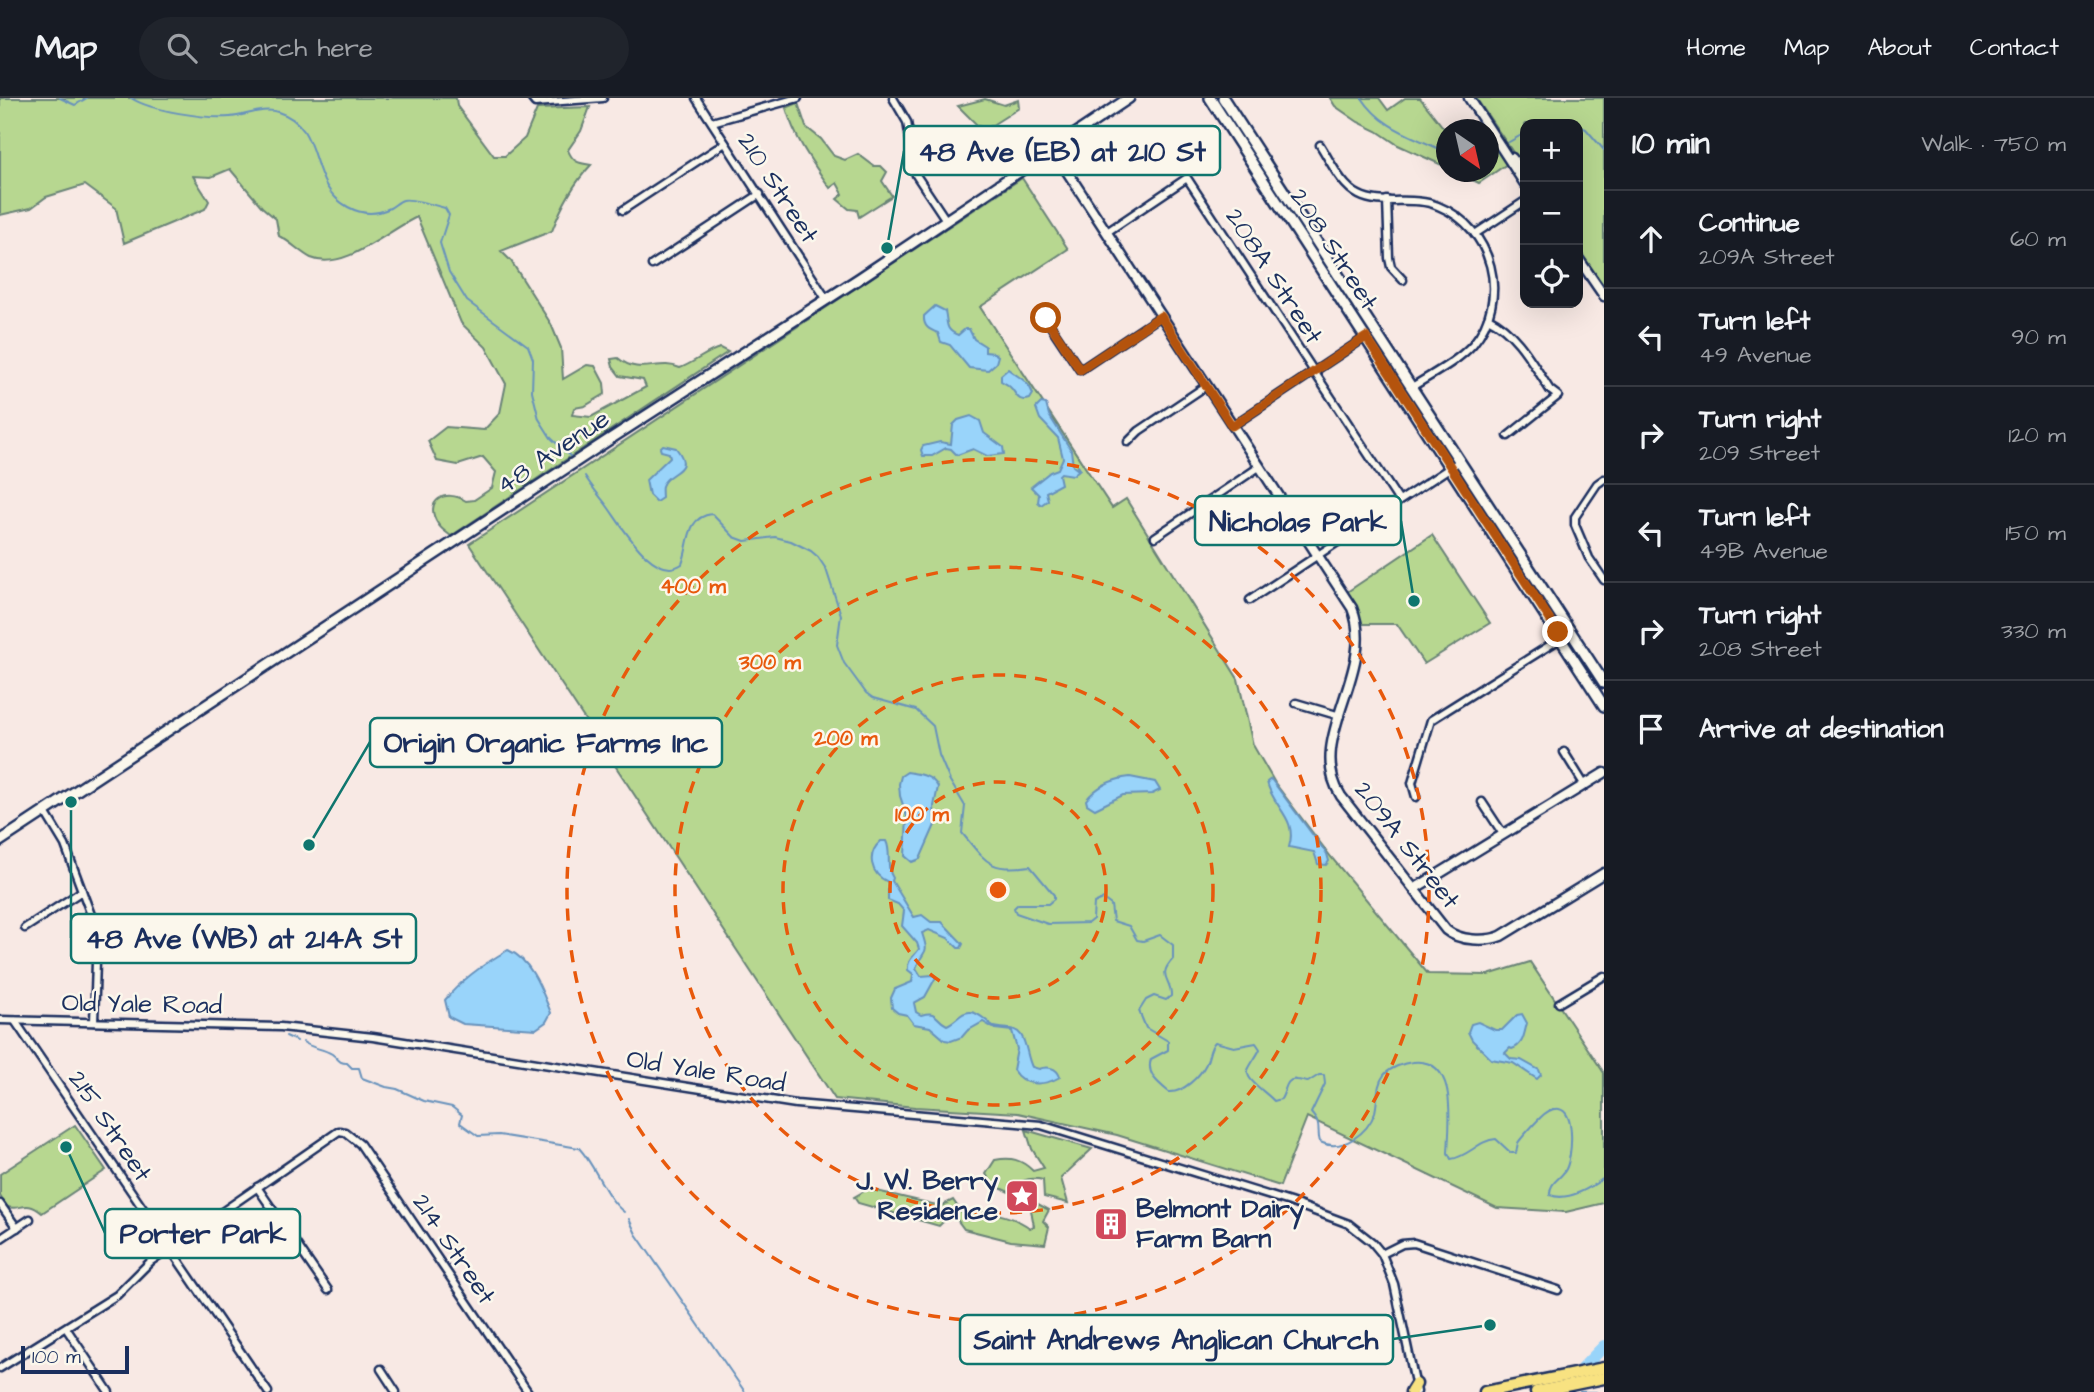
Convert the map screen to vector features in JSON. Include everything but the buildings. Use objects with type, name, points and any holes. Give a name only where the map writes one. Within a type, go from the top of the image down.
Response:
[{"type":"main road","name":"48 Avenue","points":[[0,841],[607,441],[827,300],[1129,98]]},
{"type":"main road","name":"208 Street","points":[[1210,98],[1604,706]]},
{"type":"main road","name":"208 Street","points":[[1223,98],[1604,683]]},
{"type":"main road","points":[[1485,1392],[1604,1368]]},
{"type":"main road","points":[[1535,1392],[1604,1378]]},
{"type":"street","points":[[531,98],[535,103],[603,98]]},
{"type":"street","name":"210 Street","points":[[696,98],[827,300]]},
{"type":"street","points":[[712,122],[798,98]]},
{"type":"street","points":[[894,98],[907,122],[916,175],[946,220]]},
{"type":"street","points":[[1469,98],[1520,170]]},
{"type":"street","points":[[623,209],[725,143]]},
{"type":"street","points":[[1320,145],[1352,190],[1367,198],[1432,203],[1452,213],[1475,234],[1488,257],[1493,277],[1492,301],[1488,318],[1475,341],[1463,354],[1412,387]]},
{"type":"street","name":"209A Street","points":[[1053,150],[1352,608],[1359,632],[1356,659],[1330,758],[1333,782],[1341,796],[1450,933],[1474,939],[1496,938],[1604,873]]},
{"type":"street","points":[[1505,151],[1523,182]]},
{"type":"street","name":"208A Street","points":[[1107,232],[1187,178],[1399,501]]},
{"type":"street","points":[[652,265],[760,194]]},
{"type":"street","points":[[1387,200],[1388,258],[1395,273],[1404,280]]},
{"type":"street","points":[[1475,234],[1520,204]]},
{"type":"street","points":[[1583,265],[1604,296]]},
{"type":"street","points":[[1046,318],[1080,370],[1161,316]]},
{"type":"street","points":[[1488,318],[1510,332],[1550,390],[1558,397],[1508,436]]},
{"type":"street","points":[[1232,426],[1366,337]]},
{"type":"street","points":[[1128,442],[1139,431],[1206,386]]},
{"type":"street","points":[[1250,600],[1460,461]]},
{"type":"street","points":[[1155,537],[1259,467]]},
{"type":"street","points":[[1604,479],[1597,484],[1575,517],[1575,525],[1590,558],[1604,580]]},
{"type":"street","points":[[1416,797],[1412,783],[1431,720],[1571,632]]},
{"type":"street","points":[[1296,703],[1340,716]]},
{"type":"street","points":[[1564,752],[1584,784]]},
{"type":"street","points":[[1414,889],[1603,772]]},
{"type":"street","points":[[1482,802],[1503,834]]},
{"type":"street","points":[[45,812],[65,845],[97,931],[94,1022]]},
{"type":"street","points":[[25,928],[82,891]]},
{"type":"street","points":[[1559,1003],[1602,977],[1604,985]]},
{"type":"street","name":"Old Yale Road","points":[[0,1020],[281,1027],[373,1037],[796,1104],[1041,1125],[1290,1202],[1349,1224],[1372,1241],[1382,1254],[1394,1284],[1415,1389]]},
{"type":"street","name":"215 Street","points":[[15,1021],[268,1392]]},
{"type":"street","name":"214 Street","points":[[257,1187],[331,1135],[339,1131],[345,1132],[360,1144],[528,1392]]},
{"type":"street","points":[[2,1365],[123,1291],[151,1261],[257,1187],[328,1290]]},
{"type":"street","points":[[0,1203],[17,1228]]},
{"type":"street","points":[[0,1239],[30,1219]]},
{"type":"street","points":[[1382,1254],[1402,1244],[1414,1243],[1558,1290]]},
{"type":"street","points":[[66,1328],[109,1392]]},
{"type":"street","points":[[381,1369],[396,1392]]},
{"type":"green space","points":[[0,98],[456,98],[457,106],[494,156],[505,156],[525,138],[537,109],[590,107],[581,131],[568,150],[577,162],[591,165],[568,196],[552,231],[501,251],[511,261],[551,324],[561,348],[563,379],[587,365],[595,366],[604,383],[605,394],[585,406],[574,408],[572,415],[591,417],[646,387],[643,380],[620,376],[611,359],[618,358],[634,366],[672,365],[680,368],[720,348],[728,352],[451,536],[442,529],[434,516],[435,503],[444,496],[474,500],[492,488],[496,472],[483,457],[458,465],[437,461],[428,441],[446,427],[484,430],[500,413],[506,384],[486,347],[461,323],[417,217],[351,255],[324,261],[311,258],[279,236],[276,219],[262,207],[230,169],[211,177],[193,176],[209,201],[205,209],[124,243],[116,208],[85,185],[46,197],[31,208],[0,215]]},
{"type":"green space","points":[[1330,98],[1379,98],[1388,110],[1405,98],[1420,98],[1437,119],[1436,162],[1398,145],[1335,106]]},
{"type":"green space","points":[[1476,98],[1604,98],[1604,289],[1583,258],[1583,119],[1520,119],[1520,163],[1499,132],[1499,119],[1490,119]]},
{"type":"green space","points":[[985,99],[1004,105],[1018,100],[1019,108],[986,129],[978,126],[958,106]]},
{"type":"green space","points":[[798,103],[806,127],[821,139],[834,156],[845,160],[858,154],[874,166],[881,166],[887,172],[882,181],[892,196],[859,217],[857,210],[849,209],[837,199],[843,194],[837,183],[830,188],[794,130],[786,108]]},
{"type":"green space","points":[[1499,152],[1507,164],[1499,169]]},
{"type":"green space","points":[[1022,178],[1068,249],[980,307],[1112,508],[1126,499],[1238,679],[1253,745],[1275,783],[1331,857],[1428,974],[1488,975],[1530,962],[1604,1073],[1604,1203],[1566,1212],[1497,1208],[1307,1117],[1280,1186],[1117,1135],[1018,1113],[835,1099],[469,544]]},
{"type":"green space","points":[[1432,535],[1490,623],[1424,664],[1397,624],[1362,624],[1347,592]]},
{"type":"green space","points":[[75,1125],[106,1170],[42,1213],[27,1206],[7,1207],[0,1196],[0,1174]]},
{"type":"green space","points":[[1026,1130],[1092,1149],[1061,1178],[1068,1203],[1044,1197],[1043,1180],[1024,1180],[1009,1192],[993,1185],[986,1174],[995,1160],[1001,1159],[1020,1161],[1033,1171],[1044,1168],[1032,1149]]},
{"type":"green space","points":[[868,1189],[941,1206],[953,1200],[962,1213],[998,1214],[1030,1228],[1034,1226],[1031,1210],[1038,1204],[1049,1210],[1043,1221],[1049,1227],[1045,1244],[1011,1241],[964,1229],[952,1213],[939,1226],[858,1203],[854,1197]]},
{"type":"water","points":[[935,306],[945,311],[950,331],[958,335],[969,329],[974,339],[985,346],[985,352],[998,356],[996,363],[988,370],[969,368],[950,345],[941,342],[938,333],[928,328],[924,320],[924,316]]},
{"type":"water","points":[[1008,369],[1029,386],[1033,394],[1030,399],[1019,399],[1009,386],[1001,381],[1001,375]]},
{"type":"water","points":[[1041,403],[1046,404],[1049,415],[1071,450],[1073,466],[1080,469],[1073,475],[1061,473],[1061,484],[1046,492],[1048,500],[1041,505],[1038,502],[1039,495],[1031,487],[1058,469],[1063,458],[1058,438],[1040,419],[1036,408]]},
{"type":"water","points":[[971,416],[980,421],[984,433],[1003,447],[1004,454],[987,456],[973,449],[957,455],[946,448],[932,456],[923,456],[923,446],[940,442],[951,444],[953,425],[958,420]]},
{"type":"water","points":[[663,445],[676,448],[683,462],[682,467],[665,481],[662,498],[656,502],[649,495],[646,480],[670,457],[669,453],[661,451]]},
{"type":"water","points":[[907,772],[929,778],[938,787],[934,806],[935,825],[920,859],[912,862],[905,856],[907,817],[899,784],[901,776]]},
{"type":"water","points":[[1130,777],[1155,782],[1160,790],[1152,794],[1123,795],[1095,809],[1087,804],[1086,800],[1100,787]]},
{"type":"water","points":[[1271,779],[1327,854],[1329,861],[1326,865],[1318,864],[1314,852],[1289,847],[1290,828],[1270,791],[1267,782]]},
{"type":"water","points":[[881,841],[886,841],[888,846],[892,881],[914,917],[922,915],[931,922],[942,922],[963,944],[958,948],[948,938],[929,930],[922,933],[926,949],[916,968],[921,976],[936,977],[925,997],[914,1003],[916,1012],[921,1015],[934,1014],[947,1025],[964,1013],[971,1012],[995,1027],[1016,1030],[1023,1039],[1032,1067],[1051,1068],[1057,1071],[1060,1077],[1034,1083],[1017,1076],[1013,1070],[1017,1049],[1012,1031],[995,1029],[983,1022],[962,1037],[945,1040],[930,1027],[914,1024],[907,1015],[892,1008],[891,998],[895,989],[912,982],[913,974],[908,970],[909,963],[919,949],[902,926],[904,911],[898,904],[888,900],[888,882],[874,869],[873,852]]},
{"type":"water","points":[[508,950],[524,961],[535,977],[551,1013],[546,1022],[536,1029],[463,1024],[449,1017],[445,1000],[452,992],[474,972]]},
{"type":"water","points":[[1522,1014],[1527,1023],[1523,1038],[1519,1045],[1505,1053],[1511,1059],[1521,1060],[1539,1070],[1541,1075],[1537,1079],[1513,1063],[1491,1059],[1472,1040],[1468,1032],[1471,1024],[1478,1022],[1495,1030],[1502,1030],[1517,1015]]},
{"type":"waterway","points":[[60,98],[75,105],[87,98]]},
{"type":"waterway","points":[[131,98],[152,107],[207,117],[278,112],[293,119],[303,130],[326,185],[335,197],[348,207],[374,213],[406,200],[445,208],[449,215],[440,243],[449,272],[467,301],[528,346],[533,359],[532,391],[539,419],[551,438],[571,457]]},
{"type":"waterway","points":[[1362,98],[1370,109],[1390,125],[1436,148]]},
{"type":"waterway","points":[[1583,128],[1604,150]]},
{"type":"waterway","points":[[1509,142],[1520,136]]},
{"type":"waterway","points":[[585,476],[628,536],[660,566],[671,568],[682,564],[693,526],[703,516],[712,514],[734,537],[745,541],[775,537],[791,541],[818,557],[826,569],[841,615],[837,645],[844,663],[866,693],[873,698],[916,710],[933,726],[939,755],[965,806],[962,833],[990,863],[1006,868],[1030,866],[1054,895],[1054,899],[1048,904],[1018,904],[1014,908],[1016,913],[1048,924],[1088,923],[1093,919],[1094,903],[1103,899],[1111,905],[1113,921],[1129,926],[1137,940],[1143,941],[1160,935],[1173,945],[1173,959],[1165,974],[1171,996],[1166,1000],[1154,996],[1146,1000],[1139,1011],[1146,1028],[1168,1041],[1168,1050],[1151,1059],[1150,1069],[1154,1078],[1169,1092],[1180,1090],[1200,1074],[1215,1042],[1234,1047],[1256,1043],[1260,1049],[1249,1067],[1248,1074],[1274,1101],[1281,1099],[1290,1081],[1308,1082],[1324,1075],[1325,1084],[1311,1113],[1318,1125],[1320,1142],[1337,1145],[1353,1139],[1372,1120],[1381,1079],[1387,1072],[1413,1062],[1428,1063],[1438,1070],[1445,1081],[1449,1111],[1448,1153],[1451,1159],[1484,1142],[1496,1139],[1511,1153],[1516,1153],[1519,1141],[1540,1118],[1551,1110],[1559,1109],[1568,1118],[1571,1146],[1566,1169],[1553,1184],[1550,1195],[1571,1195],[1586,1190],[1604,1178]]},
{"type":"waterway","points":[[286,1036],[297,1041]]},
{"type":"waterway","points":[[303,1042],[332,1054],[352,1068],[359,1068],[362,1078],[424,1101],[452,1107],[462,1115],[460,1123],[478,1136],[499,1135],[579,1148],[611,1199],[624,1212]]},
{"type":"waterway","points":[[629,1219],[636,1234],[745,1392]]},
{"type":"waterway","points":[[1572,1379],[1604,1346]]},
{"type":"waterway","points":[[1580,1392],[1596,1392]]},
{"type":"place","name":"48 Ave (EB) at 210 St","points":[[887,248]]},
{"type":"place","name":"Nicholas Park","points":[[1414,601]]},
{"type":"place","name":"48 Ave (WB) at 214A St","points":[[71,802]]},
{"type":"place","name":"Origin Organic Farms Inc","points":[[309,845]]},
{"type":"place","name":"Porter Park","points":[[66,1147]]},
{"type":"place","name":"J. W. Berry Residence","points":[[1022,1196]]},
{"type":"place","name":"Belmont Dairy Farm Barn","points":[[1111,1224]]},
{"type":"place","name":"Saint Andrews Anglican Church","points":[[1490,1325]]},
{"type":"route","points":[[1046,318],[1080,370],[1161,316],[1232,426],[1366,337],[1558,632]]}]
